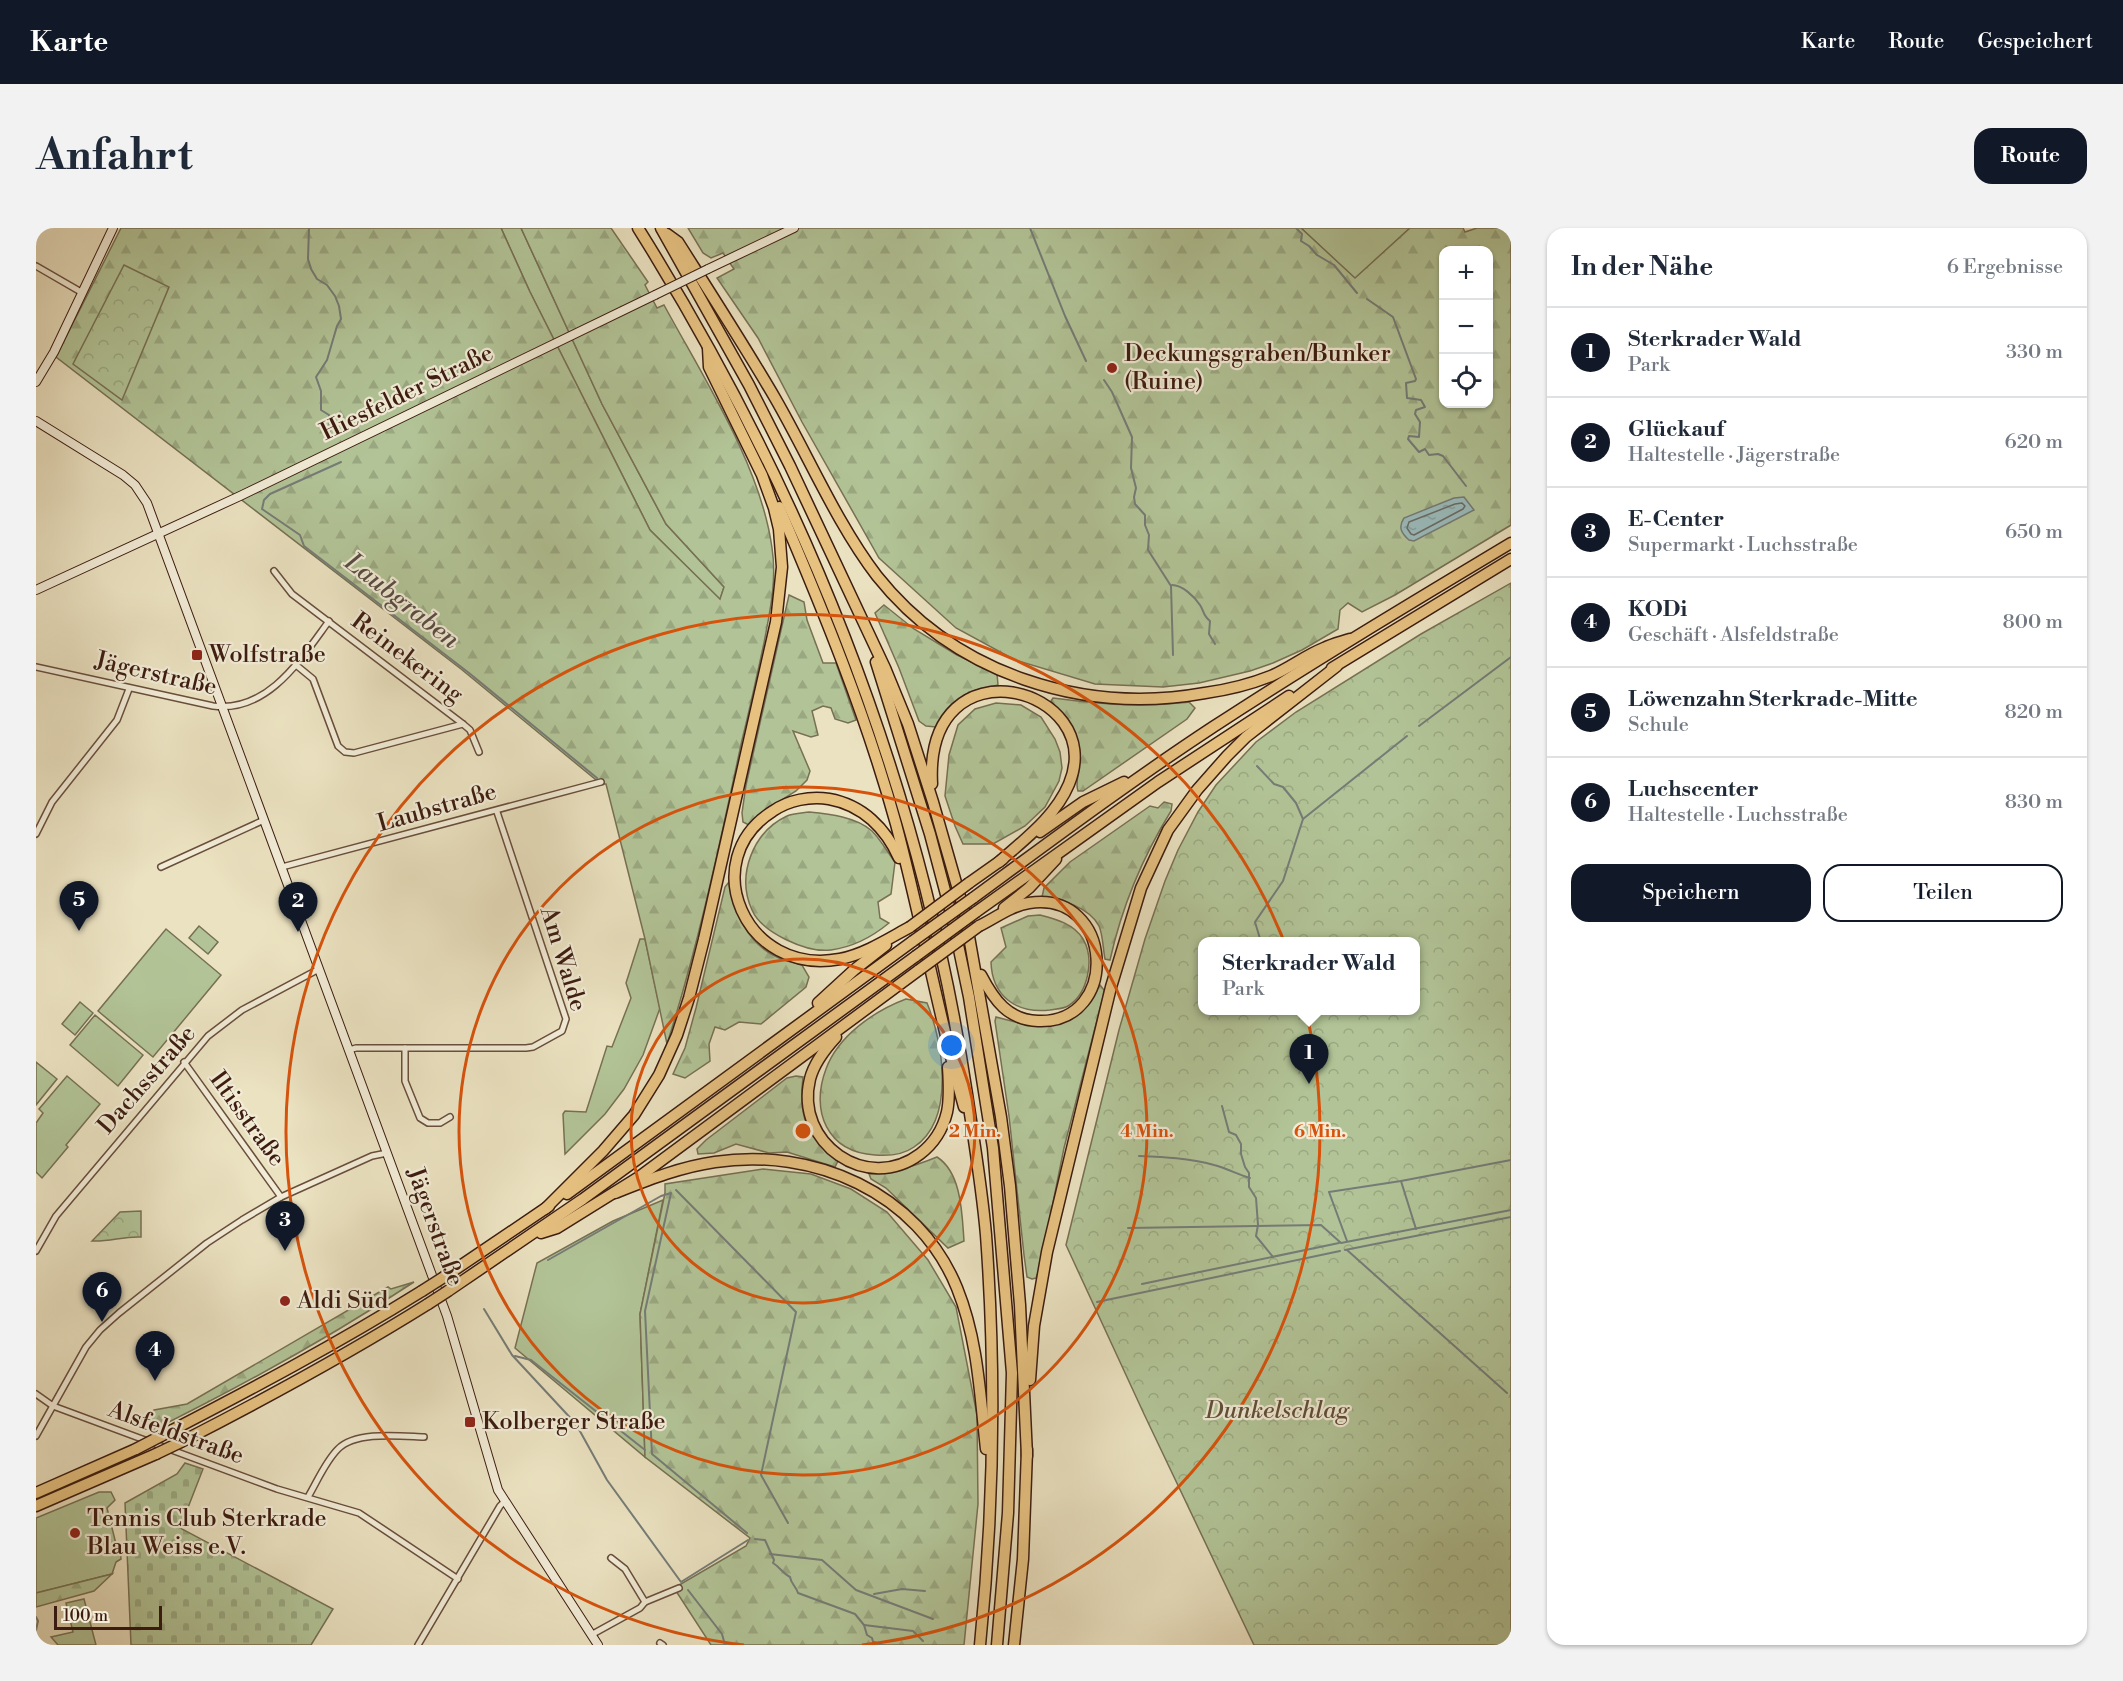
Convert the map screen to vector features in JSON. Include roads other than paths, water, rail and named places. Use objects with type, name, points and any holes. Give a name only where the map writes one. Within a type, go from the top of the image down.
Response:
[{"type":"highway","points":[[638,228],[708,345],[766,456],[821,576],[849,646],[895,778],[930,902],[960,1045],[977,1156],[990,1299],[993,1418],[991,1498],[980,1645]]},
{"type":"highway","points":[[662,229],[749,385],[790,466],[893,686],[933,802],[965,914],[997,1095],[1011,1197],[1021,1316],[1027,1456]]},
{"type":"highway","points":[[662,229],[678,242],[709,290],[774,397],[848,531],[877,575],[915,617],[968,654],[1014,677],[1071,693],[1138,699],[1206,693],[1251,682],[1271,676],[1324,648],[1350,639]]},
{"type":"highway","points":[[545,1209],[625,1127],[655,1082],[677,1035],[691,992],[704,939],[776,622],[782,567],[776,518],[762,475],[709,367],[708,345]]},
{"type":"highway","points":[[716,381],[754,450],[776,498],[853,691],[892,813],[947,1043],[977,1156]]},
{"type":"highway","points":[[36,1493],[135,1449],[275,1378],[444,1277],[545,1209],[1154,767],[1350,639],[1511,543]]},
{"type":"highway","points":[[36,1506],[156,1454],[270,1397],[428,1304],[532,1235],[1065,847],[1223,737],[1511,559]]},
{"type":"highway","points":[[846,587],[873,654],[899,732],[953,921],[969,997],[993,1148],[1000,1204],[1012,1373],[1008,1513],[997,1645]]},
{"type":"highway","points":[[1014,1645],[1023,1559],[1034,1326],[1047,1252],[1111,987],[1141,888],[1168,830],[1197,790],[1246,737],[1337,666]]},
{"type":"highway","points":[[933,802],[931,770],[933,749],[942,725],[955,709],[970,698],[997,691],[1025,694],[1050,708],[1062,722],[1072,745],[1073,768],[1070,783],[1044,823],[999,862]]},
{"type":"highway","points":[[795,1027],[854,970],[969,883],[1083,802],[1154,767]]},
{"type":"highway","points":[[910,927],[866,950],[841,958],[820,960],[792,957],[770,946],[750,927],[738,902],[735,877],[740,850],[747,836],[761,819],[786,803],[825,799],[845,803],[877,824],[893,845],[911,886]]},
{"type":"highway","points":[[532,1235],[557,1228],[615,1193],[1029,888],[1065,847]]},
{"type":"highway","points":[[976,966],[990,993],[1001,1007],[1017,1017],[1036,1021],[1060,1017],[1078,1006],[1093,986],[1098,968],[1097,948],[1089,930],[1077,916],[1062,907],[1044,903],[1022,905],[979,926]]},
{"type":"highway","points":[[852,1020],[817,1063],[810,1081],[808,1102],[814,1127],[827,1146],[845,1159],[862,1166],[886,1167],[908,1161],[923,1152],[935,1139],[944,1123],[948,1106],[947,1043]]},
{"type":"highway","points":[[615,1193],[688,1167],[735,1160],[772,1159],[807,1164],[838,1174],[871,1190],[903,1213],[924,1234],[944,1261],[958,1290],[968,1319],[981,1386],[991,1498]]},
{"type":"street","points":[[36,382],[54,351],[113,228]]},
{"type":"street","name":"Hiesfelder Straße","points":[[36,591],[794,228]]},
{"type":"street","points":[[36,266],[81,292]]},
{"type":"street","points":[[36,421],[131,481],[147,503],[223,708]]},
{"type":"street","name":"Reinekering","points":[[274,571],[292,594],[470,730],[479,752]]},
{"type":"street","name":"Reinekering","points":[[223,708],[232,707],[266,693],[285,679],[329,621]]},
{"type":"street","name":"Reinekering","points":[[296,665],[313,679],[338,746],[345,752],[354,753],[463,724]]},
{"type":"street","name":"Jägerstraße","points":[[36,667],[223,708],[447,1316],[498,1490],[598,1645]]},
{"type":"street","points":[[36,834],[52,802],[117,720],[129,689]]},
{"type":"street","name":"Laubstraße","points":[[282,867],[497,812],[499,808],[601,782]]},
{"type":"street","name":"Am Walde","points":[[349,1050],[356,1048],[530,1048],[560,1034],[565,1026],[566,1019],[497,812]]},
{"type":"street","points":[[161,867],[264,820]]},
{"type":"street","name":"Dachsstraße","points":[[36,1251],[56,1216],[208,1036],[229,1018],[319,969]]},
{"type":"street","points":[[405,1048],[405,1081],[420,1118],[428,1123],[441,1123],[450,1117]]},
{"type":"street","name":"Iltisstraße","points":[[184,1062],[281,1197]]},
{"type":"street","points":[[36,1436],[75,1365],[106,1325],[207,1242],[281,1197],[372,1156],[387,1153]]},
{"type":"street","name":"Alsfeldstraße","points":[[36,1394],[53,1406],[194,1459],[366,1516],[458,1579]]},
{"type":"street","points":[[308,1497],[336,1451],[352,1440],[392,1436],[424,1437]]},
{"type":"street","points":[[418,1645],[504,1502]]},
{"type":"street","points":[[611,1558],[625,1569],[645,1602]]},
{"type":"street","points":[[591,1635],[640,1608],[645,1602],[679,1588]]},
{"type":"water","points":[[1464,497],[1474,510],[1414,541],[1409,540],[1402,532],[1401,524],[1404,518],[1454,498]]},
{"type":"waterway","name":"Laubgraben","points":[[309,228],[308,259],[311,269],[317,279],[327,285],[335,296],[341,319],[327,360],[316,377],[321,391],[321,410],[329,415],[330,435]]},
{"type":"waterway","points":[[1030,228],[1065,316],[1086,361]]},
{"type":"waterway","points":[[1296,228],[1302,234],[1301,241],[1317,255],[1334,265],[1357,293]]},
{"type":"waterway","points":[[1367,299],[1393,317],[1416,379],[1406,383],[1407,398],[1421,400],[1425,407],[1416,410],[1415,414],[1420,422],[1419,437],[1409,436],[1408,439],[1419,452],[1425,449],[1429,455],[1443,456],[1466,486]]},
{"type":"waterway","points":[[1104,380],[1112,392],[1132,437],[1131,468],[1136,488],[1134,497],[1135,504],[1145,515],[1145,525],[1149,535],[1148,550],[1171,586],[1173,655]]},
{"type":"waterway","name":"Laubgraben","points":[[341,462],[270,494],[264,500],[262,509],[300,535],[304,546],[469,673],[597,778]]},
{"type":"waterway","points":[[1172,585],[1188,592],[1200,605],[1210,621],[1209,634],[1215,644]]},
{"type":"waterway","points":[[1419,726],[1511,657]]},
{"type":"waterway","points":[[1260,937],[1255,922],[1283,881],[1303,819],[1407,736]]},
{"type":"waterway","points":[[1257,766],[1274,784],[1283,787],[1296,803],[1303,819]]},
{"type":"waterway","points":[[1222,1106],[1229,1132],[1236,1135],[1241,1144],[1241,1154],[1249,1173],[1249,1187],[1256,1198],[1258,1225],[1256,1236],[1273,1257]]},
{"type":"waterway","points":[[1139,1156],[1195,1161],[1218,1166],[1250,1178]]},
{"type":"waterway","points":[[1347,1241],[1329,1192],[1511,1160]]},
{"type":"waterway","points":[[1401,1181],[1416,1229]]},
{"type":"waterway","points":[[676,1190],[796,1312],[761,1475],[788,1523]]},
{"type":"waterway","points":[[548,1260],[661,1196],[671,1193],[645,1311],[652,1454],[747,1533]]},
{"type":"waterway","points":[[1128,1228],[1321,1225],[1341,1243],[1511,1210]]},
{"type":"waterway","points":[[1345,1250],[1511,1217]]},
{"type":"waterway","points":[[1142,1284],[1339,1243]]},
{"type":"waterway","points":[[1347,1250],[1507,1393]]},
{"type":"waterway","points":[[1097,1302],[1340,1251]]},
{"type":"waterway","points":[[484,1309],[512,1355],[576,1424],[607,1480],[681,1582],[748,1540]]},
{"type":"waterway","points":[[515,1356],[531,1360],[645,1450]]},
{"type":"waterway","points":[[755,1539],[765,1540],[774,1560],[773,1563],[790,1577],[798,1593],[855,1614],[864,1625],[867,1635],[872,1638],[874,1645]]},
{"type":"waterway","points":[[770,1554],[822,1560],[856,1590],[933,1619]]},
{"type":"waterway","points":[[874,1594],[902,1589],[925,1591]]},
{"type":"waterway","points":[[688,1590],[722,1634],[725,1645]]},
{"type":"waterway","points":[[36,1617],[38,1621],[36,1630]]},
{"type":"waterway","points":[[864,1625],[913,1631],[923,1641]]},
{"type":"waterway","points":[[874,1642],[882,1645]]},
{"type":"place","name":"Deckungsgraben/Bunker (Ruine)","points":[[1112,368]]},
{"type":"place","name":"Wolfstraße","points":[[197,655]]},
{"type":"place","name":"Löwenzahn Sterkrade-Mitte","points":[[79,931]]},
{"type":"place","name":"Glückauf","points":[[298,932]]},
{"type":"place","name":"Sterkrader Wald","points":[[1309,1084]]},
{"type":"place","name":"E-Center","points":[[285,1251]]},
{"type":"place","name":"Aldi Süd","points":[[285,1301]]},
{"type":"place","name":"Luchscenter","points":[[102,1322]]},
{"type":"place","name":"KODi","points":[[155,1381]]},
{"type":"place","name":"Kolberger Straße","points":[[470,1422]]},
{"type":"place","name":"Tennis Club Sterkrade Blau Weiss e.V.","points":[[75,1533]]},
{"type":"park label","name":"Dunkelschlag","points":[[1277,1411]]}]
